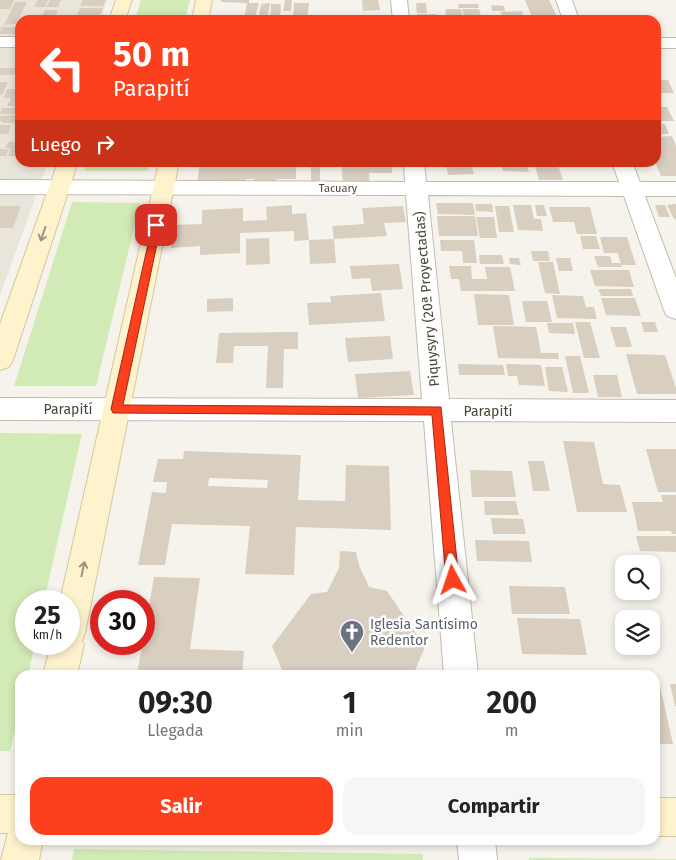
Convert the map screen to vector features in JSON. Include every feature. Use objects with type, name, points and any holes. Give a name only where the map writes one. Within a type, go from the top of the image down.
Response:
[{"type":"main road","points":[[119,15],[124,0]]},
{"type":"main road","points":[[201,15],[204,0]]},
{"type":"main road","points":[[0,360],[66,167]]},
{"type":"main road","points":[[78,590],[167,175]]},
{"type":"main road","points":[[61,670],[64,655]]},
{"type":"main road","points":[[0,814],[15,814]]},
{"type":"main road","points":[[660,817],[676,817]]},
{"type":"main road","points":[[20,860],[23,845]]},
{"type":"street","points":[[399,0],[400,15]]},
{"type":"street","points":[[564,0],[569,15]]},
{"type":"street","points":[[0,42],[15,42]]},
{"type":"street","points":[[661,43],[676,43]]},
{"type":"street","points":[[624,167],[676,310]]},
{"type":"street","name":"Tacuary","points":[[0,187],[59,188],[167,175],[416,175],[632,189],[676,189]]},
{"type":"street","name":"Piquysyry (20ª Proyectadas)","points":[[416,175],[461,670]]},
{"type":"street","name":"Parapití","points":[[0,409],[676,411]]},
{"type":"street","points":[[476,845],[478,860]]},
{"type":"shaded area","points":[[0,0],[107,0],[102,15],[15,15],[15,167],[47,167],[0,295]]},
{"type":"green space","points":[[141,0],[190,0],[186,15],[136,15]]},
{"type":"green space","points":[[85,167],[149,167],[148,171],[84,171]]},
{"type":"green space","points":[[72,202],[140,203],[96,386],[14,386]]},
{"type":"green space","points":[[0,433],[82,434],[47,590],[15,590],[15,655],[33,655],[29,670],[15,670],[15,730],[10,751],[0,751]]},
{"type":"green space","points":[[74,849],[423,854],[423,860],[72,860]]},
{"type":"green space","points":[[529,858],[676,859],[676,860],[529,860]]},
{"type":"building","points":[[0,0],[14,0],[10,9],[0,9]]},
{"type":"building","points":[[38,0],[48,0],[45,7],[34,7]]},
{"type":"building","points":[[50,0],[61,0],[58,7],[46,7]]},
{"type":"building","points":[[83,0],[106,0],[103,6],[80,6]]},
{"type":"building","points":[[221,0],[249,0],[249,3],[259,3],[256,15],[245,15],[247,3],[221,2]]},
{"type":"building","points":[[285,0],[292,0],[291,11],[283,11]]},
{"type":"building","points":[[362,0],[378,0],[380,10],[363,11]]},
{"type":"building","points":[[525,0],[549,0],[556,15],[531,15]]},
{"type":"building","points":[[15,2],[27,2],[20,15],[15,15],[15,24],[4,25]]},
{"type":"building","points":[[270,3],[268,15],[259,15],[261,4]]},
{"type":"building","points":[[294,3],[309,3],[308,15],[293,15]]},
{"type":"building","points":[[416,3],[426,3],[427,13],[417,13]]},
{"type":"building","points":[[271,4],[281,4],[280,15],[270,15]]},
{"type":"building","points":[[458,4],[478,4],[479,8],[459,8]]},
{"type":"building","points":[[491,5],[504,6],[505,11],[492,11]]},
{"type":"building","points":[[80,8],[103,8],[100,15],[77,15]]},
{"type":"building","points":[[445,9],[461,9],[462,15],[446,15]]},
{"type":"building","points":[[462,9],[479,9],[481,15],[464,15]]},
{"type":"building","points":[[45,10],[58,10],[56,15],[42,15]]},
{"type":"building","points":[[522,11],[523,15],[502,15],[500,12]]},
{"type":"building","points":[[417,14],[436,15],[417,15]]},
{"type":"building","points":[[1,27],[15,27],[15,34],[0,34]]},
{"type":"building","points":[[0,68],[15,68],[14,75],[0,75]]},
{"type":"building","points":[[661,80],[668,80],[674,93],[661,93]]},
{"type":"building","points":[[0,82],[8,82],[2,95],[0,95]]},
{"type":"building","points":[[7,89],[15,89],[15,106],[7,106],[11,98],[4,98]]},
{"type":"building","points":[[661,107],[667,107],[674,121],[661,121]]},
{"type":"building","points":[[2,108],[15,108],[15,114],[0,114]]},
{"type":"building","points":[[15,115],[15,123],[2,123],[3,121],[0,121],[0,116]]},
{"type":"building","points":[[661,124],[665,124],[669,134],[661,134]]},
{"type":"building","points":[[0,125],[11,125],[8,134],[0,134]]},
{"type":"building","points":[[672,136],[676,146],[676,176],[661,176],[657,167],[661,167],[661,137]]},
{"type":"building","points":[[15,141],[15,156],[8,156],[11,148],[5,148],[8,142]]},
{"type":"building","points":[[0,149],[9,149],[6,156],[0,156]]},
{"type":"building","points":[[199,167],[296,167],[296,179],[276,179],[275,182],[254,182],[254,179],[246,179],[245,182],[197,183]]},
{"type":"building","points":[[311,167],[320,167],[320,181],[311,181]]},
{"type":"building","points":[[341,167],[392,167],[392,173],[369,173],[370,185],[343,185]]},
{"type":"building","points":[[447,167],[472,167],[474,174],[448,175]]},
{"type":"building","points":[[502,167],[528,167],[529,172],[503,171]]},
{"type":"building","points":[[535,167],[559,167],[563,180],[539,180]]},
{"type":"building","points":[[436,203],[473,203],[475,215],[438,214]]},
{"type":"building","points":[[475,204],[492,204],[493,212],[476,211]]},
{"type":"building","points":[[676,204],[676,219],[674,219],[667,205]]},
{"type":"building","points":[[292,205],[292,214],[306,213],[309,240],[294,241],[294,231],[240,233],[240,253],[200,255],[200,246],[171,248],[173,225],[202,224],[202,210],[243,208],[243,221],[267,220],[266,207]]},
{"type":"building","points":[[513,205],[531,205],[534,219],[541,219],[543,231],[518,230]]},
{"type":"building","points":[[535,205],[544,205],[547,216],[537,216]]},
{"type":"building","points":[[655,205],[665,205],[670,217],[659,217]]},
{"type":"building","points":[[0,206],[21,206],[13,228],[0,228]]},
{"type":"building","points":[[403,206],[406,222],[384,223],[387,236],[334,239],[332,226],[364,224],[362,208]]},
{"type":"building","points":[[495,206],[509,206],[514,232],[499,232]]},
{"type":"building","points":[[549,207],[590,207],[597,234],[577,234],[574,222],[553,222]]},
{"type":"building","points":[[437,216],[475,216],[478,236],[439,236]]},
{"type":"building","points":[[476,217],[494,217],[497,238],[480,238]]},
{"type":"building","points":[[580,236],[596,236],[600,249],[583,249]]},
{"type":"building","points":[[600,237],[627,237],[636,265],[621,265],[618,253],[604,253]]},
{"type":"building","points":[[269,238],[270,264],[246,265],[246,239]]},
{"type":"building","points":[[334,239],[336,263],[310,264],[309,240]]},
{"type":"building","points":[[440,240],[474,240],[477,263],[463,263],[462,251],[441,251]]},
{"type":"building","points":[[531,251],[548,251],[550,261],[533,261]]},
{"type":"building","points":[[479,255],[502,255],[504,264],[480,264]]},
{"type":"building","points":[[594,256],[610,256],[612,263],[620,263],[622,267],[598,267]]},
{"type":"building","points":[[509,258],[519,258],[521,265],[510,264]]},
{"type":"building","points":[[556,258],[570,258],[573,271],[559,271]]},
{"type":"building","points":[[538,262],[553,262],[560,294],[545,293]]},
{"type":"building","points":[[399,264],[403,289],[372,291],[370,278],[352,279],[350,266]]},
{"type":"building","points":[[449,266],[471,266],[472,279],[487,279],[485,267],[510,267],[515,291],[461,291],[459,279],[451,279]]},
{"type":"building","points":[[590,270],[629,270],[634,287],[595,286]]},
{"type":"building","points":[[598,289],[631,289],[633,296],[601,296]]},
{"type":"building","points":[[381,293],[385,321],[309,325],[307,303],[331,302],[330,296]]},
{"type":"building","points":[[474,294],[509,295],[514,325],[478,325]]},
{"type":"building","points":[[552,295],[583,296],[586,307],[594,307],[597,319],[557,318]]},
{"type":"building","points":[[233,298],[233,311],[207,312],[207,299]]},
{"type":"building","points":[[601,298],[635,298],[641,316],[606,315]]},
{"type":"building","points":[[522,301],[547,301],[552,322],[526,322]]},
{"type":"building","points":[[575,322],[590,322],[600,358],[584,358]]},
{"type":"building","points":[[641,322],[655,322],[658,332],[644,332]]},
{"type":"building","points":[[547,323],[573,323],[575,334],[549,333]]},
{"type":"building","points":[[493,326],[536,327],[541,353],[558,353],[559,359],[498,358]]},
{"type":"building","points":[[610,327],[626,327],[632,347],[616,347]]},
{"type":"building","points":[[298,332],[298,349],[284,349],[283,388],[266,388],[268,346],[234,346],[233,363],[216,363],[219,333]]},
{"type":"building","points":[[390,336],[393,359],[348,362],[345,338]]},
{"type":"building","points":[[626,354],[665,355],[676,388],[676,394],[637,394]]},
{"type":"building","points":[[565,356],[580,356],[589,393],[573,393]]},
{"type":"building","points":[[458,364],[503,365],[505,375],[459,375]]},
{"type":"building","points":[[506,364],[541,365],[545,386],[519,385],[517,376],[508,376]]},
{"type":"building","points":[[545,367],[562,367],[568,392],[549,391]]},
{"type":"building","points":[[410,371],[414,395],[358,398],[355,374]]},
{"type":"building","points":[[593,375],[617,375],[622,397],[598,397]]},
{"type":"building","points":[[563,441],[594,442],[603,484],[620,485],[627,512],[577,512]]},
{"type":"building","points":[[646,449],[676,449],[676,492],[658,492]]},
{"type":"building","points":[[184,451],[301,455],[298,500],[345,501],[346,465],[389,466],[391,530],[296,527],[294,575],[245,574],[250,526],[172,524],[165,565],[138,565],[152,492],[166,493],[167,482],[153,482],[158,459],[183,459]],"holes":[[[209,478],[268,480],[267,488],[208,486]]]},
{"type":"building","points":[[528,461],[544,461],[550,491],[533,491]]},
{"type":"building","points":[[470,470],[512,471],[516,497],[472,497]]},
{"type":"building","points":[[661,495],[676,495],[676,534],[672,534],[671,531],[638,531],[632,502],[663,502]]},
{"type":"building","points":[[484,501],[516,501],[519,515],[485,515]]},
{"type":"building","points":[[491,518],[523,519],[526,534],[493,534]]},
{"type":"building","points":[[636,536],[676,536],[676,552],[640,551]]},
{"type":"building","points":[[475,540],[529,541],[532,562],[477,561]]},
{"type":"building","points":[[340,551],[356,552],[359,565],[369,587],[387,591],[425,647],[415,670],[282,670],[272,646],[311,594],[327,592],[339,568]]},
{"type":"building","points":[[154,577],[200,578],[190,649],[244,651],[242,670],[138,670],[140,655],[155,655],[155,590],[152,590]]},
{"type":"building","points":[[509,586],[565,587],[570,614],[512,614]]},
{"type":"building","points":[[517,618],[580,619],[587,655],[522,654]]},
{"type":"building","points":[[670,684],[676,684],[676,706],[675,706]]},
{"type":"building","points":[[660,686],[673,744],[660,744]]},
{"type":"place","name":"Iglesia Santísimo Redentor","points":[[352,653]]},
{"type":"route","points":[[156,225],[117,409],[437,410],[453,580]]}]
